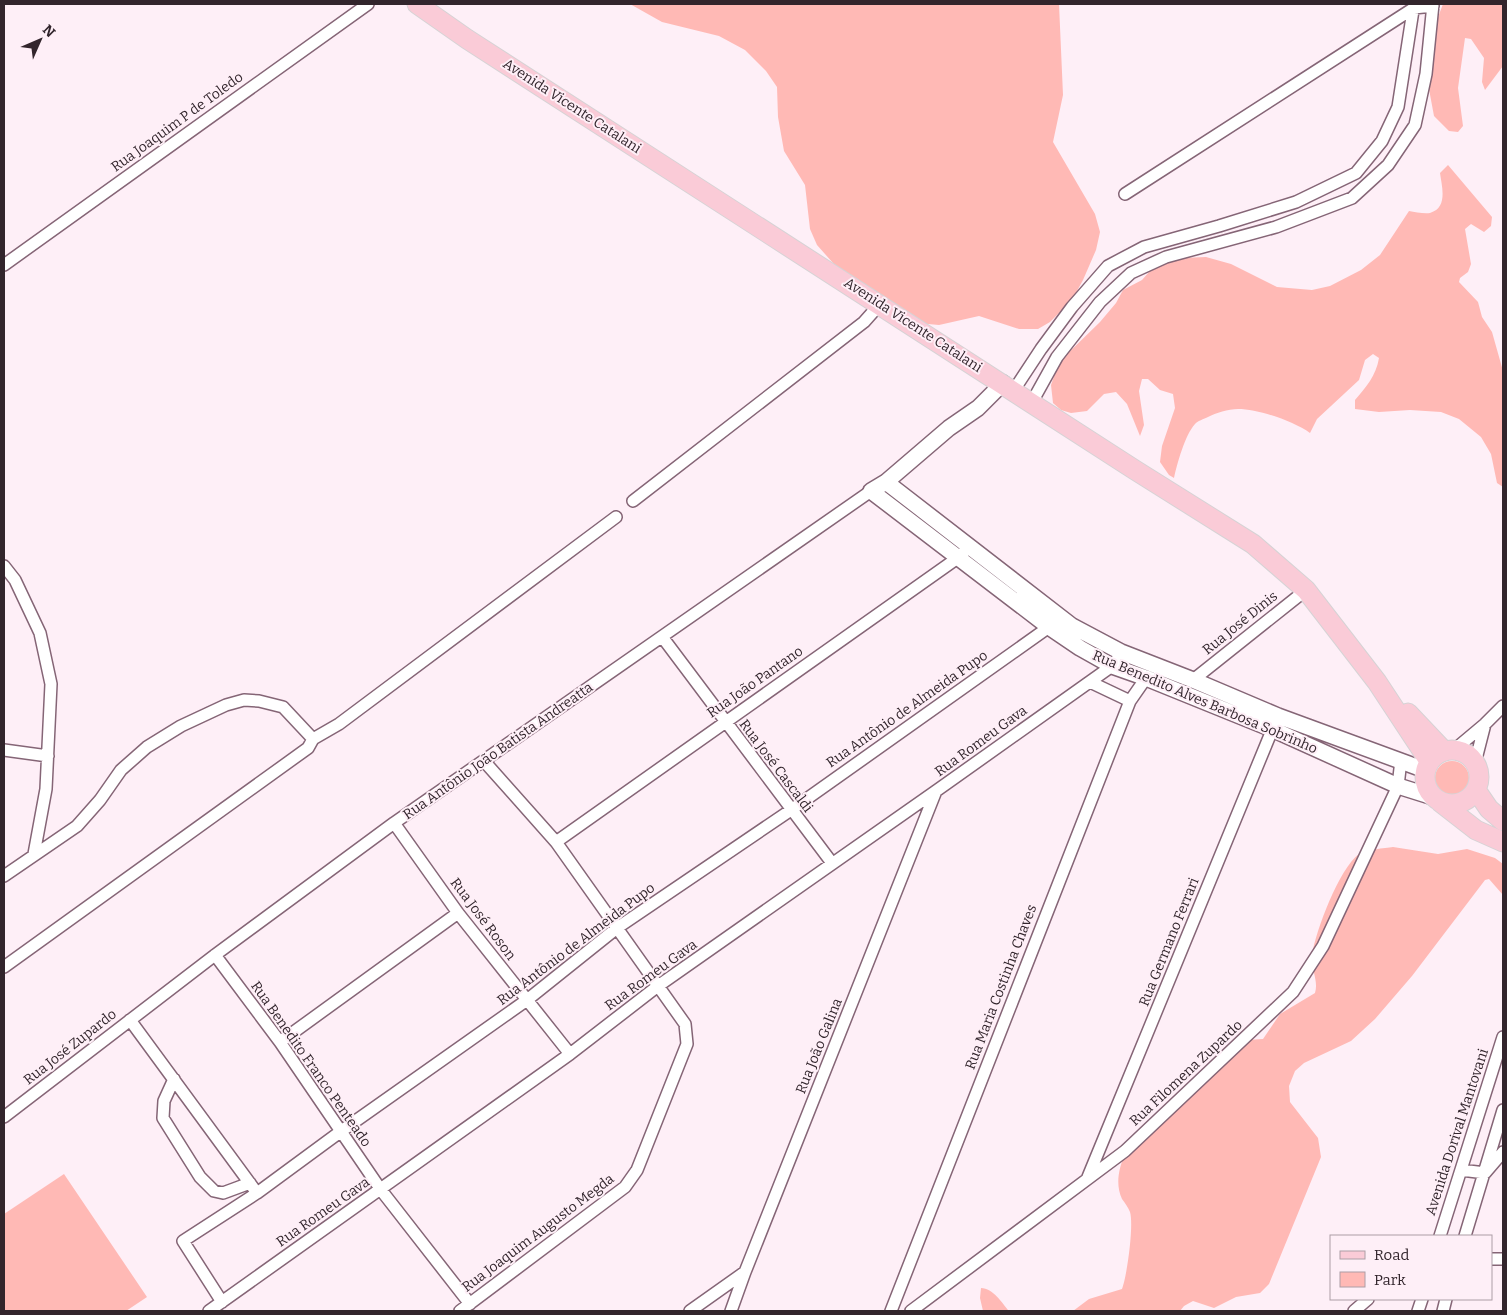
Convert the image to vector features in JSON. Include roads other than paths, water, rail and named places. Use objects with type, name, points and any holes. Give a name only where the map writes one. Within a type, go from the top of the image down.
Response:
[{"type":"main road","name":"Avenida Vicente Catalani","points":[[418,4],[467,39],[1135,470],[1254,544],[1306,590],[1438,758]]},
{"type":"main road","points":[[1462,752],[1475,763],[1479,779],[1476,790],[1466,801],[1458,804],[1449,804],[1436,799],[1427,789],[1424,780],[1438,758],[1462,752]]},
{"type":"main road","points":[[1476,790],[1489,809],[1503,821]]},
{"type":"main road","name":"Rua Benedito Alves Barbosa Sobrinho","points":[[1436,799],[1476,830],[1503,842]]},
{"type":"street","name":"Rua Joaquim P de Toledo","points":[[4,265],[368,4]]},
{"type":"street","points":[[1032,402],[1057,358],[1100,302],[1131,273],[1166,258],[1276,227],[1352,198],[1383,170],[1415,125],[1426,74],[1433,5],[1414,6],[1125,194]]},
{"type":"street","points":[[872,492],[949,428],[1009,387],[1072,307],[1108,266],[1144,247],[1296,202],[1356,173],[1382,141],[1398,107],[1414,6]]},
{"type":"street","points":[[1369,157],[1383,170]]},
{"type":"street","points":[[633,500],[864,322],[880,304]]},
{"type":"street","name":"Rua Benedito Alves Barbosa Sobrinho","points":[[886,482],[1048,627],[1112,666],[1275,723],[1402,760],[1438,758]]},
{"type":"street","name":"Rua Benedito Alves Barbosa Sobrinho","points":[[872,492],[1057,614],[1072,626],[1121,652],[1193,680],[1398,786],[1436,799]]},
{"type":"street","name":"Rua Antônio João Batista Andreatta","points":[[130,1020],[394,823],[872,492]]},
{"type":"street","points":[[4,967],[340,724],[616,517]]},
{"type":"street","name":"Rua João Pantano","points":[[556,842],[964,552]]},
{"type":"street","points":[[4,566],[15,580],[40,633],[51,684],[46,789],[34,854]]},
{"type":"street","name":"Rua José Dinis","points":[[1193,680],[1306,590]]},
{"type":"street","name":"Rua Antônio de Almeida Pupo","points":[[222,1302],[183,1241],[257,1193],[527,1000],[617,928],[791,810],[1048,627],[1057,614]]},
{"type":"street","name":"Rua José Cascaldi","points":[[663,638],[832,864]]},
{"type":"street","points":[[1112,666],[1121,652]]},
{"type":"street","name":"Rua Romeu Gava","points":[[209,1311],[570,1054],[658,986],[936,792],[1112,666]]},
{"type":"street","name":"Rua Maria Costinha Chaves","points":[[891,1311],[1130,701],[1146,678]]},
{"type":"street","points":[[1090,682],[1130,701]]},
{"type":"street","points":[[4,876],[77,826],[100,800],[121,770],[147,747],[181,726],[226,705],[244,700],[259,700],[283,707],[298,722],[311,744]]},
{"type":"street","points":[[1438,758],[1485,724],[1503,706]]},
{"type":"street","name":"Rua Germano Ferrari","points":[[1088,1179],[1275,723]]},
{"type":"street","points":[[1475,763],[1485,724]]},
{"type":"street","points":[[4,750],[48,756]]},
{"type":"street","name":"Rua Filomena Zupardo","points":[[911,1311],[1125,1151],[1293,992],[1323,946],[1398,786],[1402,760]]},
{"type":"street","name":"Rua Joaquim Augusto Megda","points":[[460,1311],[625,1187],[638,1170],[687,1044],[685,1024],[556,842],[484,761]]},
{"type":"street","name":"Rua João Galina","points":[[731,1311],[744,1272],[936,792]]},
{"type":"street","name":"Rua José Roson","points":[[394,823],[458,913],[570,1054]]},
{"type":"street","points":[[280,1042],[458,913]]},
{"type":"street","name":"Rua Benedito Franco Penteado","points":[[215,955],[280,1042],[381,1190],[470,1304]]},
{"type":"street","points":[[130,1020],[257,1193]]},
{"type":"street","name":"Rua José Zupardo","points":[[4,1117],[130,1020]]},
{"type":"street","name":"Avenida Dorival Mantovani","points":[[1440,1235],[1503,1037]]},
{"type":"street","points":[[174,1079],[164,1101],[163,1118],[200,1177],[214,1191],[223,1193],[250,1183]]},
{"type":"street","points":[[1465,1235],[1503,1110]]},
{"type":"street","points":[[1485,1173],[1503,1152]]},
{"type":"street","points":[[1461,1170],[1485,1173]]},
{"type":"street","points":[[690,1311],[744,1272]]},
{"type":"street","points":[[1354,1311],[1367,1300]]}]
